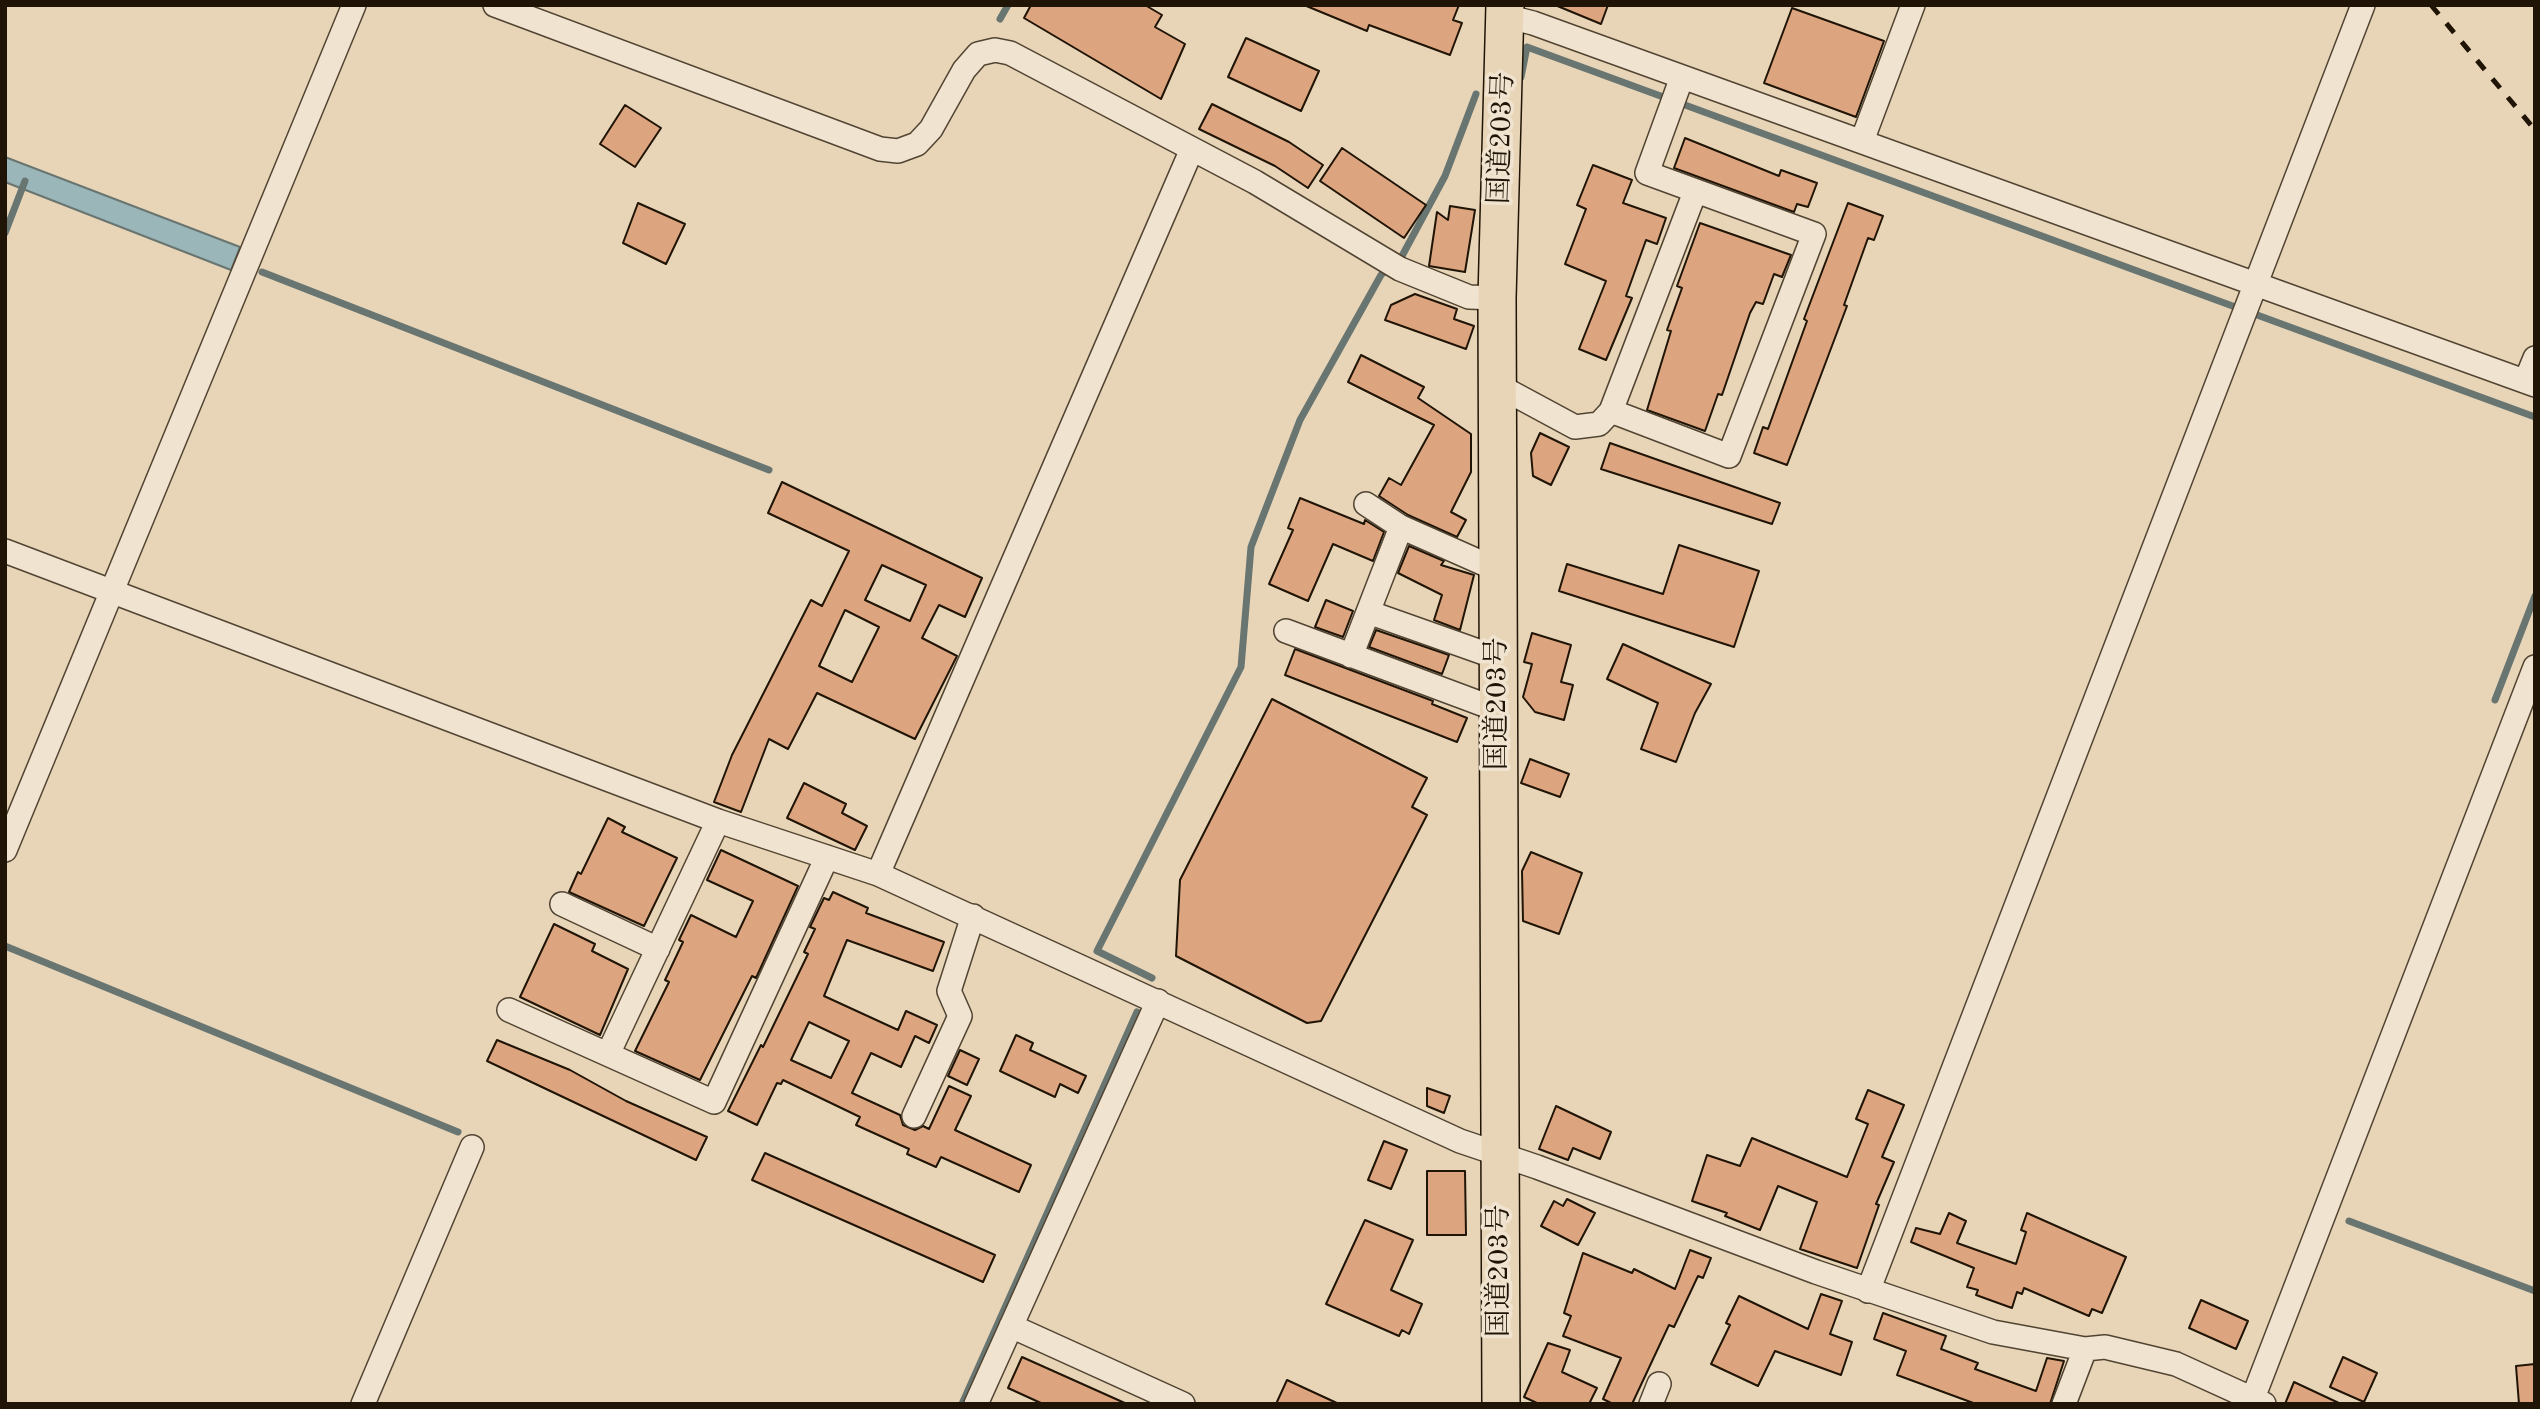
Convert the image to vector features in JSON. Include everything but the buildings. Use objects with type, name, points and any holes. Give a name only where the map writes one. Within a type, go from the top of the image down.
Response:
[{"type":"highway","name":"国道203号","points":[[1501,1404],[1497,298],[1505,10]]},
{"type":"street","points":[[5,850],[354,5]]},
{"type":"street","points":[[495,5],[880,149],[898,151],[917,144],[931,129],[964,70],[978,54],[995,50],[1010,53],[1255,182],[1392,265],[1469,297],[1497,298]]},
{"type":"street","points":[[1862,141],[1913,5]]},
{"type":"street","points":[[1868,1291],[2363,5]]},
{"type":"street","points":[[1505,10],[2530,382],[2535,358]]},
{"type":"street","points":[[1611,411],[1729,456],[1814,234],[1647,173],[1682,76]]},
{"type":"street","points":[[877,874],[1192,149]]},
{"type":"street","points":[[1497,385],[1575,427],[1600,425],[1611,411],[1695,192]]},
{"type":"street","points":[[1366,504],[1401,527],[1498,570]]},
{"type":"street","points":[[1351,656],[1401,527]]},
{"type":"street","points":[[5,551],[718,821],[877,874],[1460,1141],[1868,1291],[1993,1332],[2085,1349],[2105,1347],[2176,1364],[2258,1401],[2535,667]]},
{"type":"street","points":[[1368,612],[1498,658]]},
{"type":"street","points":[[1286,631],[1498,710]]},
{"type":"street","points":[[608,1054],[718,821]]},
{"type":"street","points":[[509,1010],[714,1102],[827,857]]},
{"type":"street","points":[[562,904],[658,949]]},
{"type":"street","points":[[914,1116],[960,1016],[949,991],[973,916]]},
{"type":"street","points":[[976,1404],[1158,1001]]},
{"type":"street","points":[[363,1404],[472,1147]]},
{"type":"street","points":[[1011,1326],[1183,1404]]},
{"type":"street","points":[[2064,1404],[2085,1349]]},
{"type":"water","points":[[5,157],[240,247],[231,270],[5,182]]},
{"type":"waterway","points":[[1000,19],[1008,5]]},
{"type":"waterway","points":[[1521,77],[1527,47],[2535,417]]},
{"type":"waterway","points":[[1152,978],[1097,951],[1241,667],[1251,547],[1300,420],[1381,275],[1402,256],[1445,176],[1476,94]]},
{"type":"waterway","points":[[5,233],[25,181]]},
{"type":"waterway","points":[[262,272],[769,470]]},
{"type":"waterway","points":[[2495,700],[2535,596]]},
{"type":"waterway","points":[[5,946],[458,1132]]},
{"type":"waterway","points":[[962,1404],[1137,1012]]},
{"type":"waterway","points":[[2349,1221],[2535,1291]]},
{"type":"railway","points":[[2431,5],[2535,130]]}]
